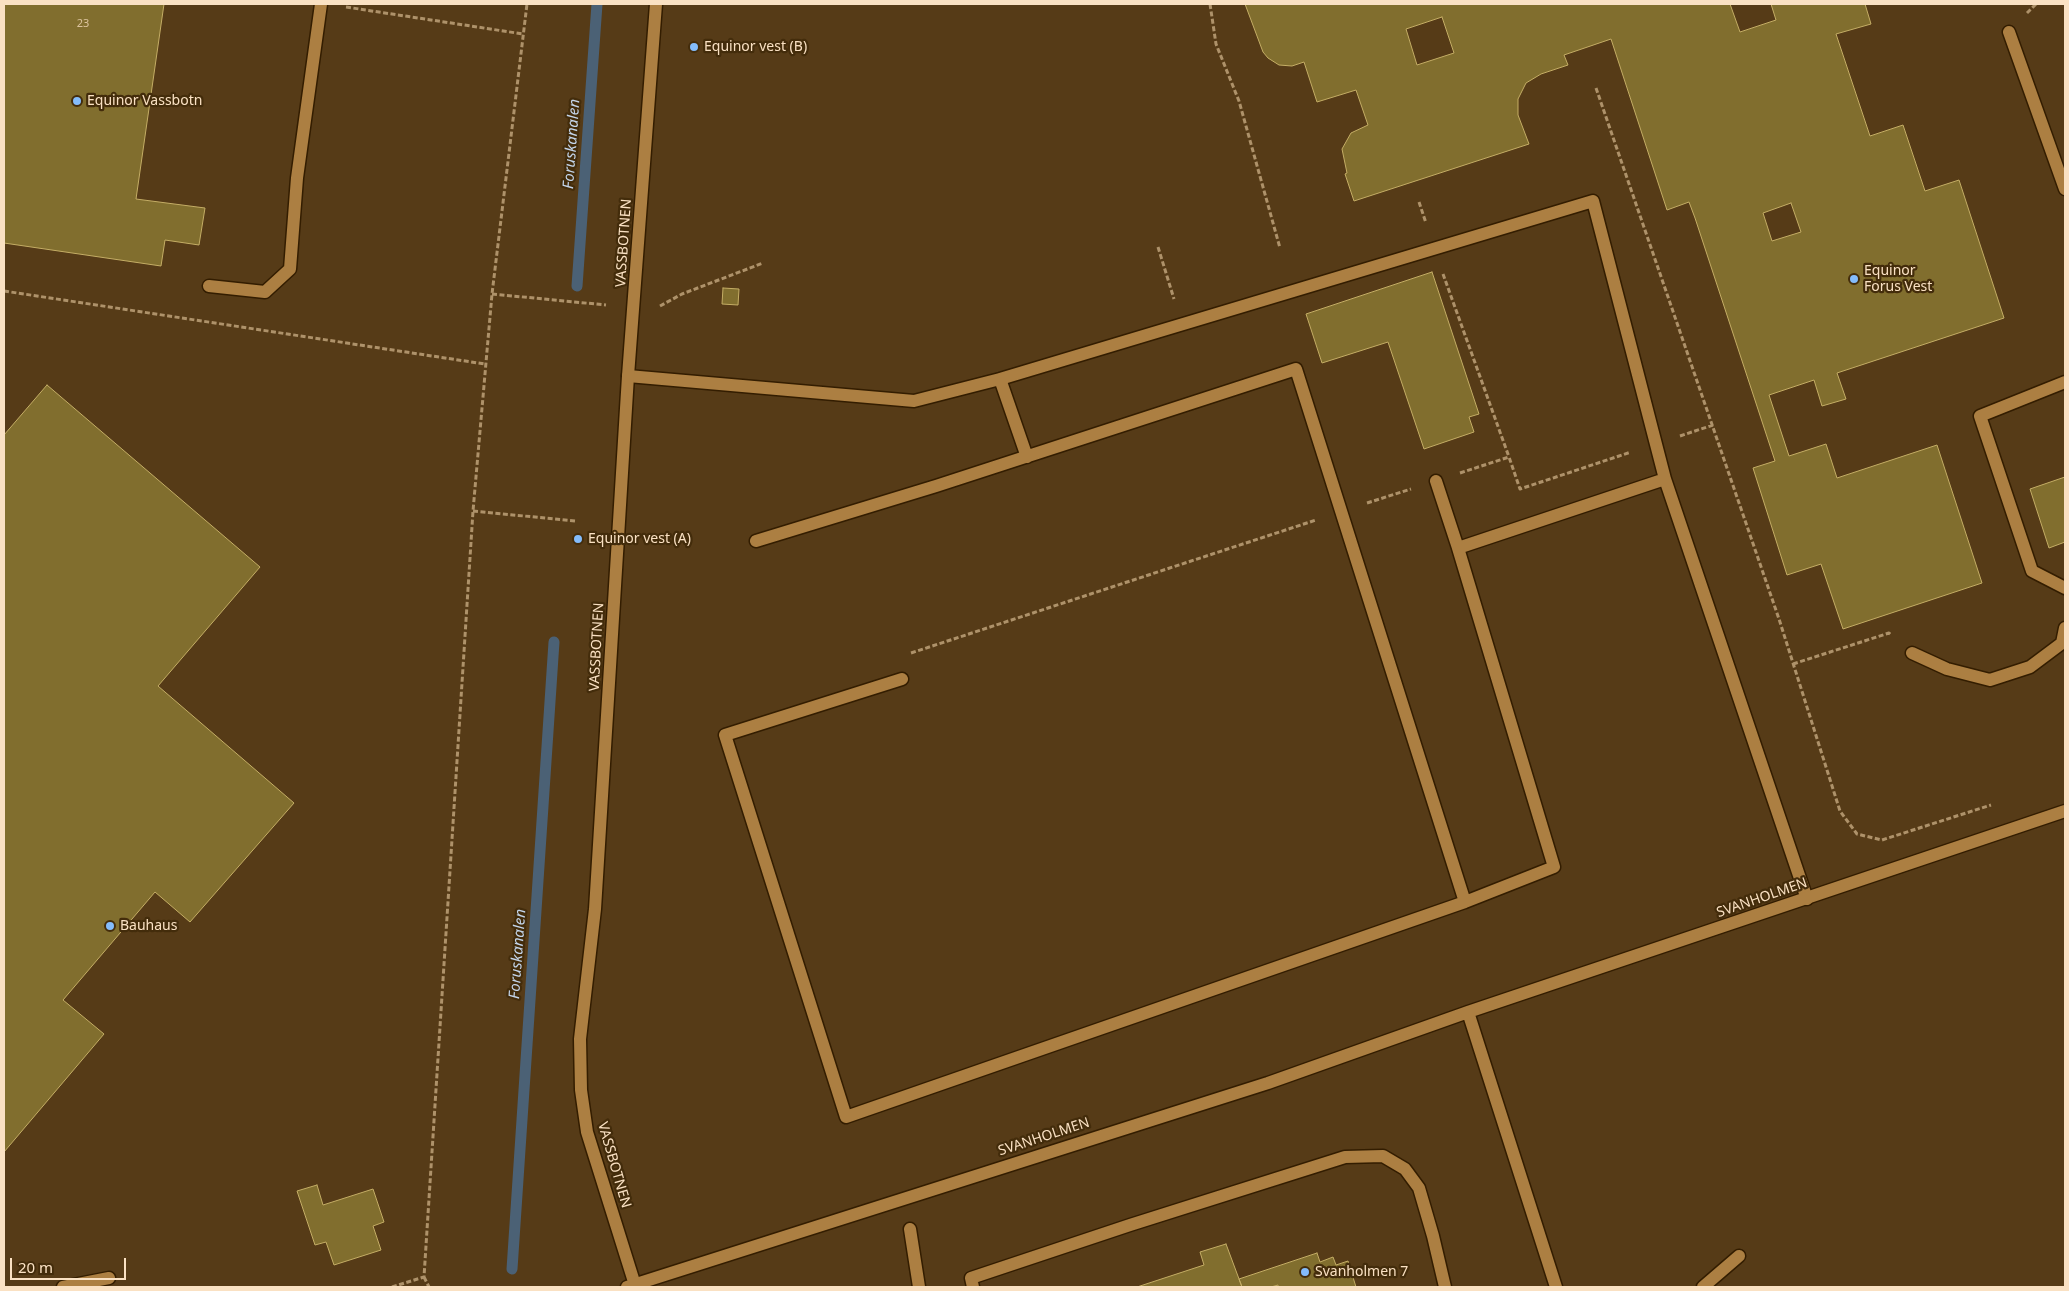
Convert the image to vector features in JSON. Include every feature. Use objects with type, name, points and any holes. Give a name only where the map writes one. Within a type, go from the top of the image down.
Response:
[{"type":"street","points":[[209,286],[265,292],[290,269],[297,178],[320,4]]},
{"type":"street","name":"VASSBOTNEN","points":[[631,1286],[587,1132],[581,1090],[580,1039],[595,899],[628,376],[656,4]]},
{"type":"street","points":[[2009,32],[2065,189]]},
{"type":"street","points":[[628,376],[914,401],[1000,379],[1593,201],[1665,479],[1807,899]]},
{"type":"street","points":[[756,540],[936,486],[1296,369],[1465,902]]},
{"type":"street","points":[[1000,379],[1027,457]]},
{"type":"street","points":[[2065,382],[1980,416],[2032,571],[2065,588]]},
{"type":"street","points":[[1458,548],[1665,479]]},
{"type":"street","points":[[902,679],[725,735],[846,1117],[1465,902],[1554,867],[1436,481]]},
{"type":"street","points":[[1912,652],[1947,670],[1990,680],[2030,667],[2062,642],[2065,628]]},
{"type":"street","name":"SVANHOLMEN","points":[[631,1286],[1268,1083],[1468,1012],[2065,811]]},
{"type":"street","points":[[1468,1012],[1556,1287]]},
{"type":"street","points":[[973,1287],[971,1278],[1130,1224],[1345,1157],[1383,1156],[1405,1169],[1419,1188],[1445,1287]]},
{"type":"street","points":[[910,1229],[920,1287]]},
{"type":"street","points":[[1703,1287],[1740,1256]]},
{"type":"street","points":[[63,1287],[109,1278]]},
{"type":"path","points":[[429,1287],[424,1277],[473,512],[492,294],[527,4]]},
{"type":"path","points":[[1210,4],[1216,44],[1239,101],[1280,248]]},
{"type":"path","points":[[345,7],[524,34]]},
{"type":"path","points":[[1596,88],[1713,425],[1840,811],[1857,834],[1882,840],[1992,804]]},
{"type":"path","points":[[1419,202],[1520,489],[1713,425]]},
{"type":"path","points":[[1158,247],[1182,324]]},
{"type":"path","points":[[660,306],[682,294],[763,263]]},
{"type":"path","points":[[4,291],[485,364]]},
{"type":"path","points":[[492,294],[606,304]]},
{"type":"path","points":[[904,656],[1509,457]]},
{"type":"path","points":[[473,512],[575,521]]},
{"type":"path","points":[[1793,664],[1889,633],[1912,652]]},
{"type":"path","points":[[392,1287],[424,1277]]},
{"type":"shaded area","points":[[4,4],[2065,4],[2065,1287],[4,1287]]},
{"type":"building","name":"Equinor Vassbotn","points":[[4,4],[164,4],[136,199],[205,208],[199,245],[165,240],[161,266],[4,243]]},
{"type":"building","name":"Equinor Forus Vest","points":[[1245,4],[1730,4],[1740,32],[1776,20],[1771,4],[1865,4],[1871,24],[1836,34],[1870,136],[1903,125],[1925,191],[1959,180],[2004,318],[1837,373],[1846,399],[1822,406],[1814,380],[1769,395],[1789,456],[1826,444],[1837,478],[1937,445],[1982,583],[1843,629],[1821,564],[1787,575],[1753,468],[1775,461],[1689,202],[1667,210],[1611,39],[1564,55],[1568,65],[1541,74],[1526,83],[1518,99],[1518,115],[1529,144],[1354,201],[1345,174],[1347,173],[1342,149],[1351,133],[1368,125],[1356,90],[1317,102],[1304,62],[1292,66],[1279,65],[1268,58],[1263,52]],"holes":[[[1442,17],[1454,53],[1417,65],[1406,29]],[[1791,203],[1801,232],[1772,241],[1763,213]]]},
{"type":"building","points":[[1432,272],[1479,414],[1469,417],[1474,432],[1424,449],[1388,342],[1322,363],[1306,314]]},
{"type":"building","points":[[723,288],[739,289],[738,305],[722,304]]},
{"type":"building","points":[[47,385],[260,567],[158,686],[294,803],[190,922],[155,892],[63,1000],[104,1034],[4,1152],[4,435]]},
{"type":"building","points":[[2065,477],[2065,542],[2049,548],[2030,489]]},
{"type":"building","points":[[317,1185],[323,1205],[373,1189],[384,1222],[373,1226],[381,1250],[334,1265],[326,1242],[315,1245],[297,1191]]},
{"type":"building","points":[[1226,1244],[1242,1287],[1137,1287],[1204,1265],[1200,1252]]},
{"type":"building","name":"Svanholmen 7","points":[[1317,1253],[1320,1262],[1333,1257],[1336,1265],[1348,1261],[1356,1287],[1278,1287],[1278,1285],[1271,1287],[1242,1287],[1239,1279]]},
{"type":"waterway","name":"Foruskanalen","points":[[577,286],[597,4]]},
{"type":"waterway","name":"Foruskanalen","points":[[512,1269],[554,642]]},
{"type":"place","name":"Equinor vest (B)","points":[[694,47]]},
{"type":"place","name":"Equinor Vassbotn","points":[[77,101]]},
{"type":"place","name":"Equinor Forus Vest","points":[[1854,279]]},
{"type":"place","name":"Equinor vest (A)","points":[[578,539]]},
{"type":"place","name":"Bauhaus","points":[[110,926]]},
{"type":"place","name":"Svanholmen 7","points":[[1305,1272]]}]
